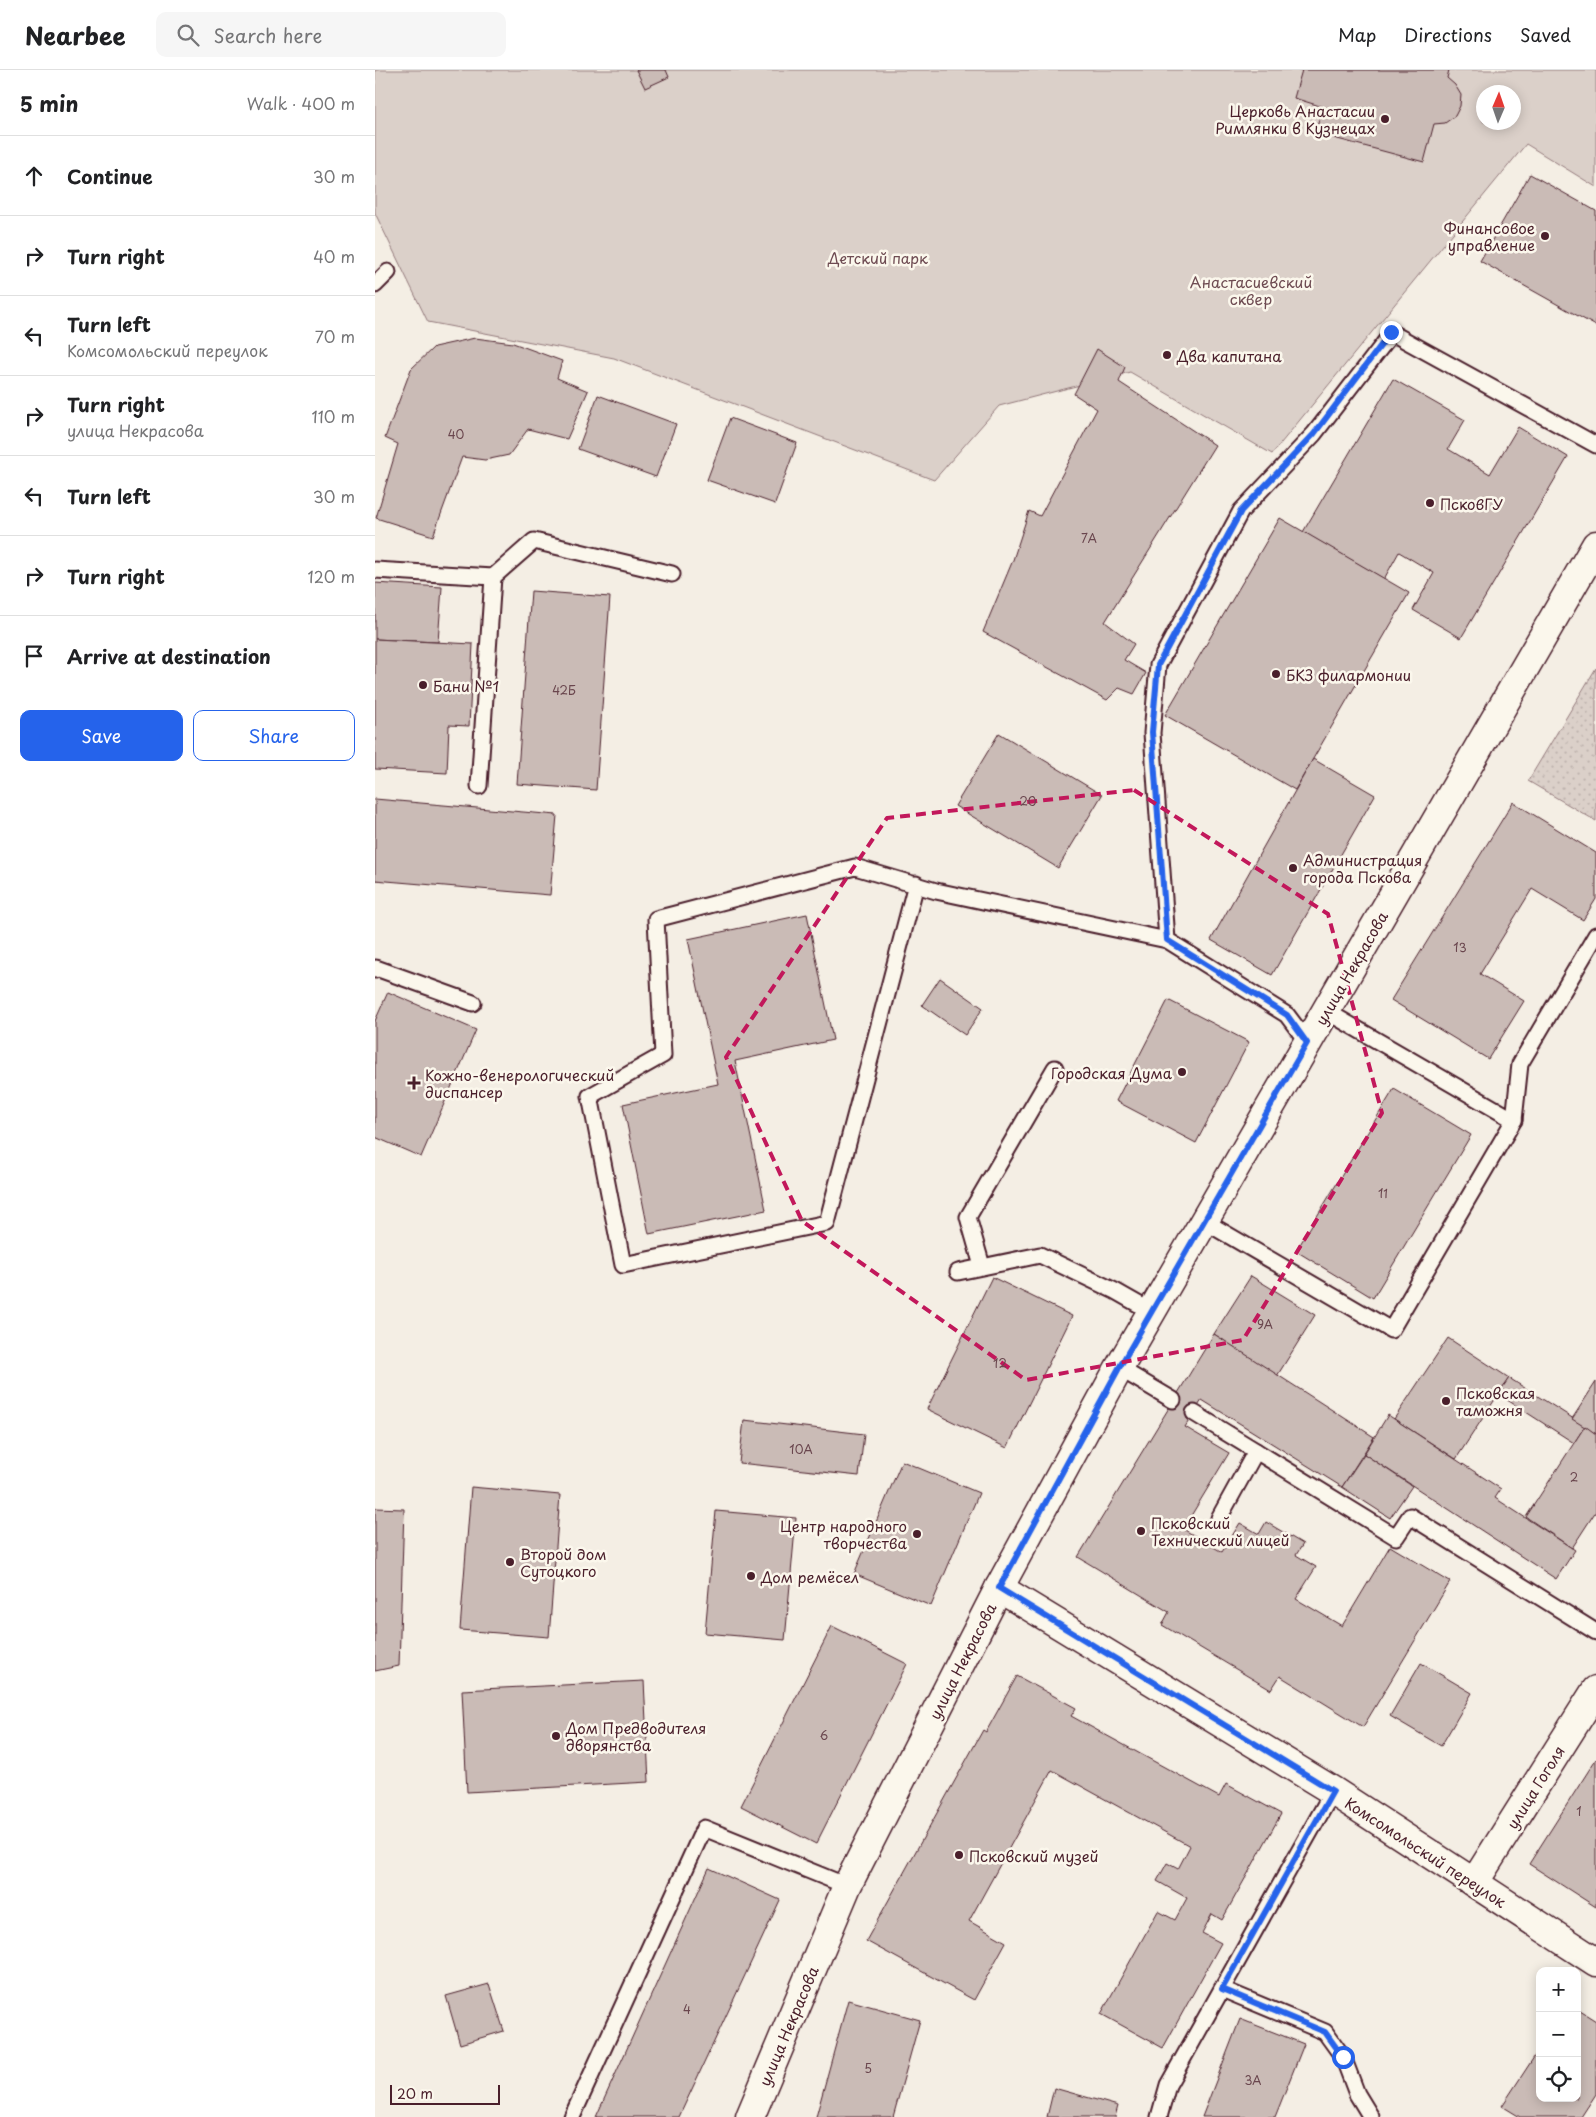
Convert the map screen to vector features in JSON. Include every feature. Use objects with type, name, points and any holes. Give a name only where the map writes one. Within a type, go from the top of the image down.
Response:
[{"type":"street","name":"улица Некрасова","points":[[750,2117],[847,1886],[999,1588],[1151,1312],[1596,546]]},
{"type":"street","name":"Комсомольский переулок","points":[[999,1588],[1333,1791],[1596,1960]]},
{"type":"street","name":"улица Гоголя","points":[[1474,1883],[1596,1690]]},
{"type":"lane","points":[[375,285],[388,272]]},
{"type":"lane","points":[[1167,940],[1152,732],[1158,665],[1241,511],[1314,434],[1391,332],[1596,445]]},
{"type":"lane","points":[[375,570],[493,577],[534,541],[672,574]]},
{"type":"lane","points":[[479,786],[493,577]]},
{"type":"lane","points":[[916,884],[827,1223],[623,1265],[590,1096],[663,1055],[656,919],[855,867],[916,884],[1167,940],[1287,1015],[1307,1043]]},
{"type":"lane","points":[[1204,1221],[1391,1330],[1514,1120],[1520,1064],[1596,935]]},
{"type":"lane","points":[[375,968],[473,1003]]},
{"type":"lane","points":[[1326,1011],[1514,1120]]},
{"type":"lane","points":[[982,1266],[969,1217],[1055,1068]]},
{"type":"lane","points":[[958,1272],[1041,1255],[1151,1312]]},
{"type":"lane","points":[[1119,1368],[1173,1400]]},
{"type":"lane","points":[[1194,1413],[1396,1537],[1410,1516],[1596,1632]]},
{"type":"lane","points":[[1219,1518],[1256,1451]]},
{"type":"lane","points":[[1159,2117],[1168,2085],[1333,1791]]},
{"type":"lane","points":[[572,2117],[704,1828],[847,1886]]},
{"type":"lane","points":[[1222,1989],[1325,2032],[1343,2057],[1357,2094],[1371,2117]]},
{"type":"highlighted area","points":[[1134,790],[1328,914],[1382,1113],[1243,1340],[1026,1380],[802,1221],[726,1057],[887,818]]},
{"type":"green space","name":"Детский парк","points":[[375,70],[1596,70],[1596,187],[1526,144],[1272,454],[1130,372],[999,406],[934,480],[614,358],[428,322],[375,213]]},
{"type":"green space","points":[[1596,668],[1596,821],[1528,781]]},
{"type":"building","points":[[636,70],[666,70],[669,77],[645,88]]},
{"type":"building","name":"Церковь Анастасии Римлянки в Кузнецах","points":[[1302,70],[1449,70],[1447,78],[1455,85],[1461,95],[1460,106],[1455,116],[1445,123],[1434,124],[1424,162],[1315,133],[1323,107],[1294,98]]},
{"type":"building","name":"Финансовое управление","points":[[1530,174],[1596,211],[1596,326],[1480,261]]},
{"type":"building","points":[[475,338],[513,343],[562,361],[557,378],[588,391],[567,439],[528,429],[509,455],[485,460],[462,457],[433,536],[376,518],[398,444],[385,438],[411,369],[434,347]]},
{"type":"building","points":[[1097,349],[1125,367],[1119,382],[1215,445],[1105,622],[1134,644],[1124,660],[1146,673],[1134,694],[1119,688],[1107,700],[983,632],[1013,560],[1029,511],[1040,516],[1097,409],[1074,394]]},
{"type":"building","name":"ПсковГУ","points":[[1393,379],[1465,420],[1448,449],[1490,474],[1518,427],[1568,457],[1461,638],[1413,610],[1434,573],[1399,552],[1384,579],[1303,532]]},
{"type":"building","points":[[598,395],[676,424],[656,477],[578,449]]},
{"type":"building","points":[[730,418],[797,443],[775,504],[707,480]]},
{"type":"building","name":"БКЗ филармонии","points":[[1280,518],[1409,593],[1295,790],[1165,715]]},
{"type":"building","points":[[375,583],[442,587],[438,642],[375,639]]},
{"type":"building","points":[[531,591],[610,597],[596,790],[517,784]]},
{"type":"building","name":"Бани №1","points":[[375,639],[473,644],[469,726],[449,725],[447,773],[375,769]]},
{"type":"building","points":[[999,733],[1102,795],[1058,868],[955,806]]},
{"type":"building","name":"Администрация города Пскова","points":[[1313,759],[1375,795],[1272,975],[1211,940]]},
{"type":"building","points":[[375,799],[557,815],[550,895],[375,880]]},
{"type":"building","points":[[1513,802],[1596,853],[1596,899],[1583,920],[1532,889],[1480,974],[1524,1001],[1488,1059],[1391,1000]]},
{"type":"building","points":[[807,914],[833,1040],[735,1061],[766,1210],[649,1234],[623,1104],[718,1084],[688,939]]},
{"type":"building","points":[[940,978],[983,1008],[965,1035],[922,1005]]},
{"type":"building","name":"Кожно-венерологический диспансер","points":[[388,992],[476,1030],[421,1157],[375,1137],[375,1021]]},
{"type":"building","name":"Городская Дума","points":[[1168,1000],[1249,1042],[1196,1143],[1116,1101]]},
{"type":"building","points":[[1394,1089],[1471,1135],[1373,1298],[1296,1251]]},
{"type":"building","points":[[1251,1276],[1315,1315],[1277,1376],[1214,1334]]},
{"type":"building","points":[[992,1277],[1072,1316],[1007,1448],[927,1409]]},
{"type":"building","name":"Псковский Технический лицей","points":[[1214,1334],[1374,1437],[1342,1487],[1202,1400],[1185,1427],[1229,1453],[1183,1529],[1222,1552],[1240,1523],[1259,1534],[1266,1522],[1303,1544],[1296,1555],[1316,1567],[1296,1599],[1342,1626],[1390,1546],[1450,1582],[1363,1727],[1280,1676],[1271,1690],[1162,1625],[1169,1612],[1078,1557]]},
{"type":"building","points":[[1448,1338],[1509,1378],[1456,1459],[1394,1419]]},
{"type":"building","points":[[1509,1378],[1585,1426],[1574,1443],[1498,1394]]},
{"type":"building","points":[[1596,1382],[1596,1434],[1572,1419]]},
{"type":"building","points":[[1388,1415],[1501,1489],[1495,1498],[1575,1550],[1556,1579],[1364,1454]]},
{"type":"building","points":[[744,1420],[864,1434],[859,1476],[739,1463]]},
{"type":"building","points":[[1585,1426],[1596,1434],[1596,1511],[1572,1548],[1526,1517]]},
{"type":"building","points":[[1364,1454],[1412,1486],[1390,1518],[1342,1487]]},
{"type":"building","name":"Центр народного творчества","points":[[902,1461],[979,1493],[931,1606],[854,1574]]},
{"type":"building","name":"Второй дом Сутоцкого","points":[[471,1487],[560,1495],[549,1637],[460,1630]]},
{"type":"building","points":[[375,1508],[404,1509],[399,1666],[375,1671]]},
{"type":"building","name":"Дом ремёсел","points":[[716,1511],[796,1518],[785,1640],[705,1633]]},
{"type":"building","points":[[832,1626],[907,1664],[816,1844],[741,1806]]},
{"type":"building","points":[[1421,1663],[1472,1693],[1441,1746],[1390,1716]]},
{"type":"building","name":"Псковский музей","points":[[1017,1676],[1076,1708],[1071,1716],[1219,1797],[1226,1784],[1281,1814],[1222,1920],[1212,1914],[1202,1933],[1221,1943],[1163,2048],[1101,2014],[1158,1911],[1175,1920],[1187,1898],[1157,1881],[1167,1863],[1178,1869],[1190,1846],[1052,1770],[969,1921],[1006,1942],[974,2000],[866,1941],[983,1730],[986,1732]]},
{"type":"building","name":"Дом Предводителя дворянства","points":[[644,1681],[649,1782],[467,1792],[462,1690]]},
{"type":"building","points":[[1596,1759],[1596,1907],[1529,1864]]},
{"type":"building","points":[[709,1868],[780,1900],[679,2117],[596,2117]]},
{"type":"building","points":[[489,1984],[504,2031],[460,2044],[446,1996]]},
{"type":"building","points":[[848,2000],[920,2020],[893,2117],[816,2117]]},
{"type":"building","points":[[1581,2012],[1596,2021],[1596,2094],[1581,2117],[1520,2117],[1502,2106],[1536,2054],[1536,2102],[1581,2102]]},
{"type":"building","points":[[1240,2019],[1304,2044],[1275,2117],[1202,2117]]},
{"type":"building","points":[[1054,2088],[1118,2106],[1115,2117],[1047,2117]]},
{"type":"place","name":"Церковь Анастасии Римлянки в Кузнецах","points":[[1385,119]]},
{"type":"place","name":"Финансовое управление","points":[[1545,236]]},
{"type":"place","name":"Два капитана","points":[[1167,355]]},
{"type":"place","name":"ПсковГУ","points":[[1430,503]]},
{"type":"place","name":"БКЗ филармонии","points":[[1276,674]]},
{"type":"place","name":"Бани №1","points":[[423,685]]},
{"type":"place","name":"Администрация города Пскова","points":[[1293,868]]},
{"type":"place","name":"Городская Дума","points":[[1182,1072]]},
{"type":"place","name":"Кожно-венерологический диспансер","points":[[414,1083]]},
{"type":"place","name":"Псковская таможня","points":[[1446,1401]]},
{"type":"place","name":"Псковский Технический лицей","points":[[1141,1531]]},
{"type":"place","name":"Центр народного творчества","points":[[917,1534]]},
{"type":"place","name":"Второй дом Сутоцкого","points":[[510,1562]]},
{"type":"place","name":"Дом ремёсел","points":[[751,1576]]},
{"type":"place","name":"Дом Предводителя дворянства","points":[[556,1736]]},
{"type":"place","name":"Псковский музей","points":[[959,1855]]},
{"type":"route","points":[[1343,2057],[1325,2032],[1222,1989],[1333,1791],[999,1588],[1119,1368],[1307,1043],[1287,1015],[1167,940],[1152,732],[1158,665],[1211,563],[1241,511],[1314,434],[1391,332]]},
{"type":"park label","name":"Анастасиевский сквер","points":[[1251,290]]}]
